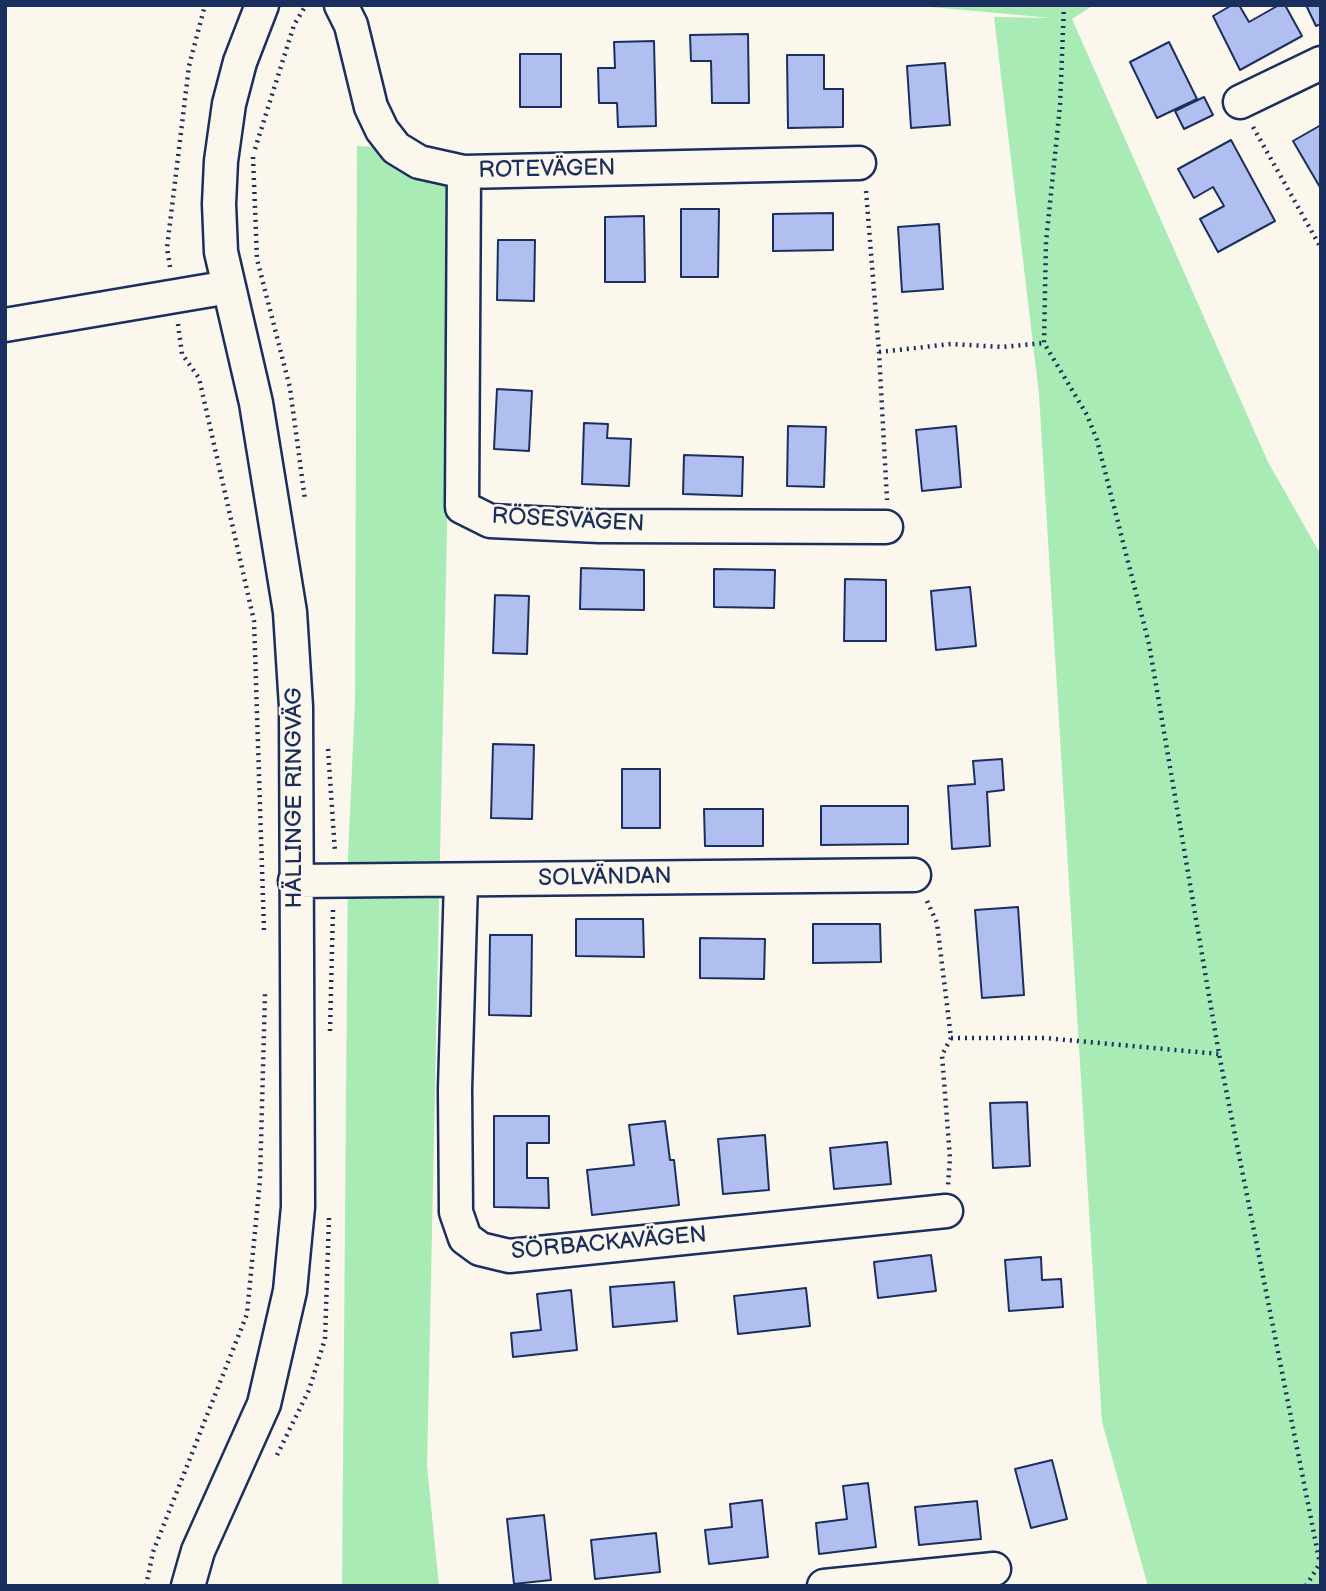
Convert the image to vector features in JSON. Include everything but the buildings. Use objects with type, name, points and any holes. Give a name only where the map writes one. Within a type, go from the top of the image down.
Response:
[{"type":"street","name":"HÄLLINGE RINGVÄG","points":[[188,1586],[198,1551],[264,1404],[290,1291],[298,1207],[296,707],[290,612],[256,403],[221,252],[219,204],[221,161],[229,104],[240,62],[262,5]]},
{"type":"street","name":"ROTEVÄGEN","points":[[341,5],[351,25],[371,107],[382,130],[396,148],[419,162],[464,172],[859,163]]},
{"type":"street","points":[[1240,102],[1321,63]]},
{"type":"street","name":"RÖSESVÄGEN","points":[[464,172],[462,507],[490,522],[599,526],[886,527]]},
{"type":"street","points":[[5,325],[229,287]]},
{"type":"street","name":"SOLVÄNDAN","points":[[295,881],[914,875]]},
{"type":"street","name":"SÖRBACKAVÄGEN","points":[[461,880],[455,1089],[456,1212],[465,1238],[480,1250],[509,1256],[946,1210]]},
{"type":"street","points":[[824,1586],[994,1569]]},
{"type":"path","points":[[205,5],[189,66],[167,248],[182,354],[199,377],[254,621],[264,933]]},
{"type":"path","points":[[1064,5],[1060,106],[1046,242],[1044,343],[1087,415],[1097,440],[1149,644],[1220,1054],[1320,1563],[1306,1586]]},
{"type":"path","points":[[1240,102],[1321,248]]},
{"type":"path","points":[[859,163],[867,195],[879,352],[887,482],[886,527]]},
{"type":"path","points":[[879,352],[951,344],[1002,346],[1044,343]]},
{"type":"path","points":[[914,875],[937,923],[951,1038],[942,1055],[950,1157],[946,1210]]},
{"type":"path","points":[[146,1586],[153,1552],[247,1314],[260,1180],[265,988]]},
{"type":"path","points":[[951,1038],[1045,1038],[1220,1054]]},
{"type":"green space","points":[[908,5],[1094,5],[1072,19],[1268,462],[1321,555],[1321,1586],[1148,1586],[1102,1422],[1039,394],[994,17],[1052,18]]},
{"type":"green space","points":[[357,146],[455,151],[427,1466],[439,1586],[342,1585],[348,856],[355,702]]}]
